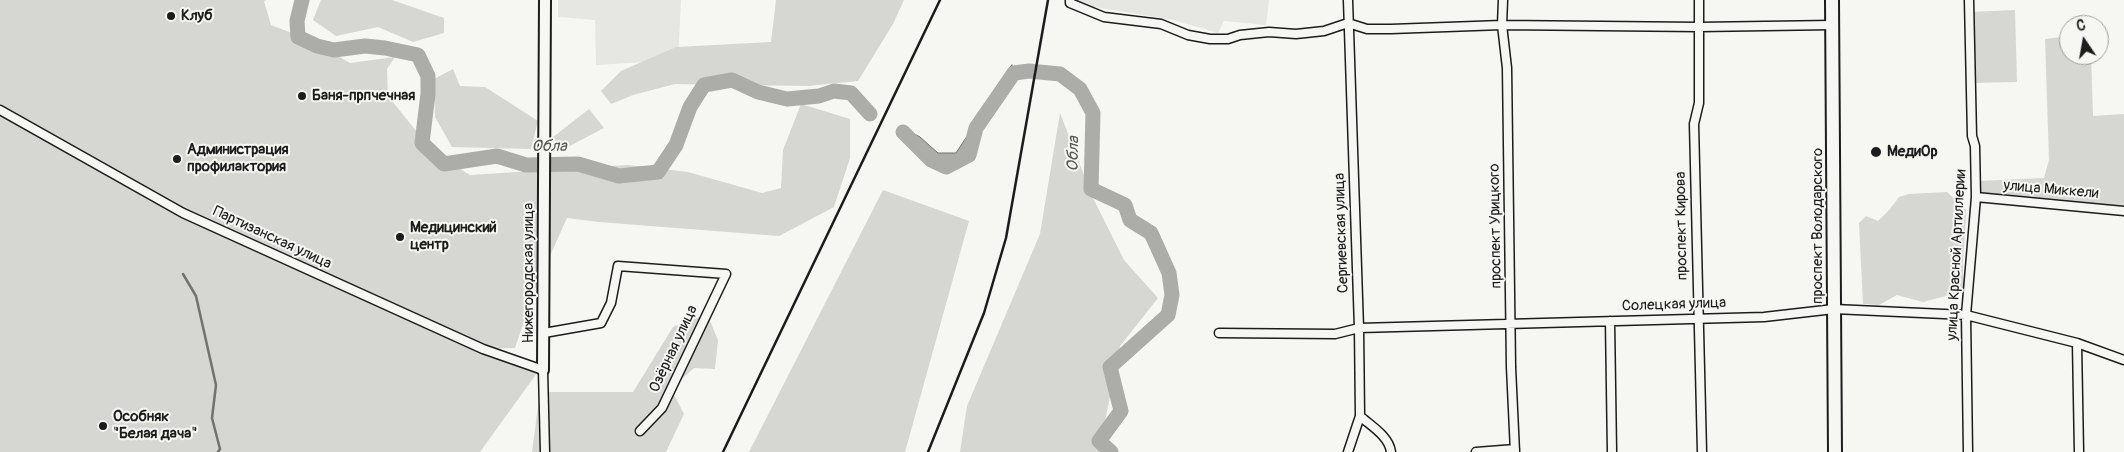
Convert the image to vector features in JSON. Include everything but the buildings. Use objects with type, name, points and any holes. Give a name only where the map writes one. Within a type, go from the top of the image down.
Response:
[{"type":"main road","name":"проспект Володарского","points":[[1832,0],[1836,452]]},
{"type":"street","name":"Нижегородская улица","points":[[543,370],[545,0]]},
{"type":"street","points":[[1070,0],[1070,3],[1104,17],[1162,24],[1188,35],[1210,39],[1228,39],[1240,35],[1269,32],[1296,34],[1314,32],[1348,23],[1367,29],[1502,24],[1699,27],[1832,24]]},
{"type":"street","name":"Сергиевская улица","points":[[1348,0],[1359,328],[1360,416],[1348,452]]},
{"type":"street","name":"проспект Урицкого","points":[[1502,0],[1502,24],[1507,68],[1512,323],[1511,367],[1515,450]]},
{"type":"street","name":"проспект Кирова","points":[[1699,0],[1698,103],[1694,124],[1702,452]]},
{"type":"street","name":"улица Красной Артиллерии","points":[[1968,452],[1966,314],[1976,197],[1975,146],[1972,136],[1969,0]]},
{"type":"street","name":"Партизанская улица","points":[[0,110],[183,212],[483,349],[543,370]]},
{"type":"street","name":"улица Миккели","points":[[1976,197],[2124,211]]},
{"type":"street","name":"Озёрная улица","points":[[544,333],[601,323],[611,303],[618,266],[726,274],[662,408],[640,431]]},
{"type":"street","name":"Солецкая улица","points":[[1219,333],[1335,334],[1359,328],[1764,317],[1834,309],[1966,314],[2077,343],[2124,360]]},
{"type":"street","points":[[1610,321],[1612,452]]},
{"type":"street","points":[[2077,343],[2079,452]]},
{"type":"street","points":[[543,370],[544,452]]},
{"type":"street","points":[[1360,416],[1382,434],[1391,452]]},
{"type":"street","points":[[1476,452],[1515,450]]},
{"type":"shaded area","points":[[0,0],[266,0],[264,1],[271,25],[310,40],[350,63],[395,57],[387,69],[388,96],[434,153],[470,175],[628,165],[688,172],[762,193],[781,188],[783,150],[801,104],[850,119],[850,158],[834,207],[779,236],[567,218],[535,289],[515,348],[484,349],[537,373],[480,452],[0,452]]},
{"type":"shaded area","points":[[321,0],[392,0],[444,18],[444,33],[413,42],[378,27],[336,36],[313,20]]},
{"type":"shaded area","points":[[558,0],[681,0],[678,60],[596,65],[595,20],[558,17]]},
{"type":"shaded area","points":[[776,0],[904,0],[893,24],[858,81],[808,86],[675,84],[633,95],[611,104],[601,91],[621,71],[676,47],[771,42]]},
{"type":"shaded area","points":[[1070,0],[1269,0],[1266,25],[1224,21],[1218,33],[1173,20],[1070,3]]},
{"type":"shaded area","points":[[2015,10],[2017,82],[1971,83],[1970,12]]},
{"type":"shaded area","points":[[2059,37],[2059,65],[2091,65],[2093,116],[2124,114],[2124,208],[1979,195],[1978,181],[2044,178],[2049,160],[2045,39]]},
{"type":"shaded area","points":[[1012,65],[1014,73],[976,128],[969,155],[946,167],[931,160],[903,132],[907,130],[920,137],[938,153],[956,153]]},
{"type":"shaded area","points":[[453,69],[460,86],[485,87],[538,121],[531,149],[452,147],[435,117],[434,79]]},
{"type":"shaded area","points":[[589,109],[604,128],[560,151],[553,137]]},
{"type":"shaded area","points":[[1060,113],[1092,196],[1124,260],[1158,298],[1120,346],[1099,452],[960,452],[967,406],[1040,234]]},
{"type":"shaded area","points":[[883,190],[969,221],[905,452],[749,452]]},
{"type":"shaded area","points":[[1947,192],[1966,210],[1963,261],[1965,291],[1923,302],[1897,295],[1879,305],[1863,304],[1859,223],[1866,216],[1878,221],[1899,197],[1909,194]]},
{"type":"shaded area","points":[[707,314],[718,340],[715,369],[694,368],[671,389],[684,414],[666,452],[532,452],[540,392],[633,392],[673,327]]},
{"type":"waterway","name":"Обла","points":[[302,0],[297,21],[298,37],[317,46],[334,50],[365,46],[418,55],[428,76],[428,94],[422,143],[444,164],[497,156],[526,165],[578,164],[619,176],[658,172],[676,145],[690,107],[704,85],[732,80],[758,92],[787,99],[819,96],[834,91],[851,93],[870,114]]},
{"type":"waterway","name":"Обла","points":[[903,132],[931,160],[946,167],[969,155],[976,128],[1014,73],[1029,71],[1060,74],[1080,89],[1093,113],[1091,189],[1125,205],[1130,220],[1151,233],[1169,273],[1172,295],[1168,315],[1110,367],[1121,411],[1099,441],[1111,452]]},
{"type":"waterway","points":[[183,274],[196,296],[216,385],[212,418],[220,449],[218,452]]},
{"type":"railway","points":[[723,452],[940,0]]},
{"type":"railway","points":[[928,452],[984,313],[1006,238],[1048,0]]},
{"type":"place","name":"Клуб","points":[[171,16]]},
{"type":"place","name":"Баня-прпчечная","points":[[302,96]]},
{"type":"place","name":"МедиОр","points":[[1876,152]]},
{"type":"place","name":"Администрация профилактория","points":[[177,159]]},
{"type":"place","name":"Медицинский центр","points":[[400,237]]},
{"type":"place","name":"Особняк \"Белая дача\"","points":[[103,426]]}]
